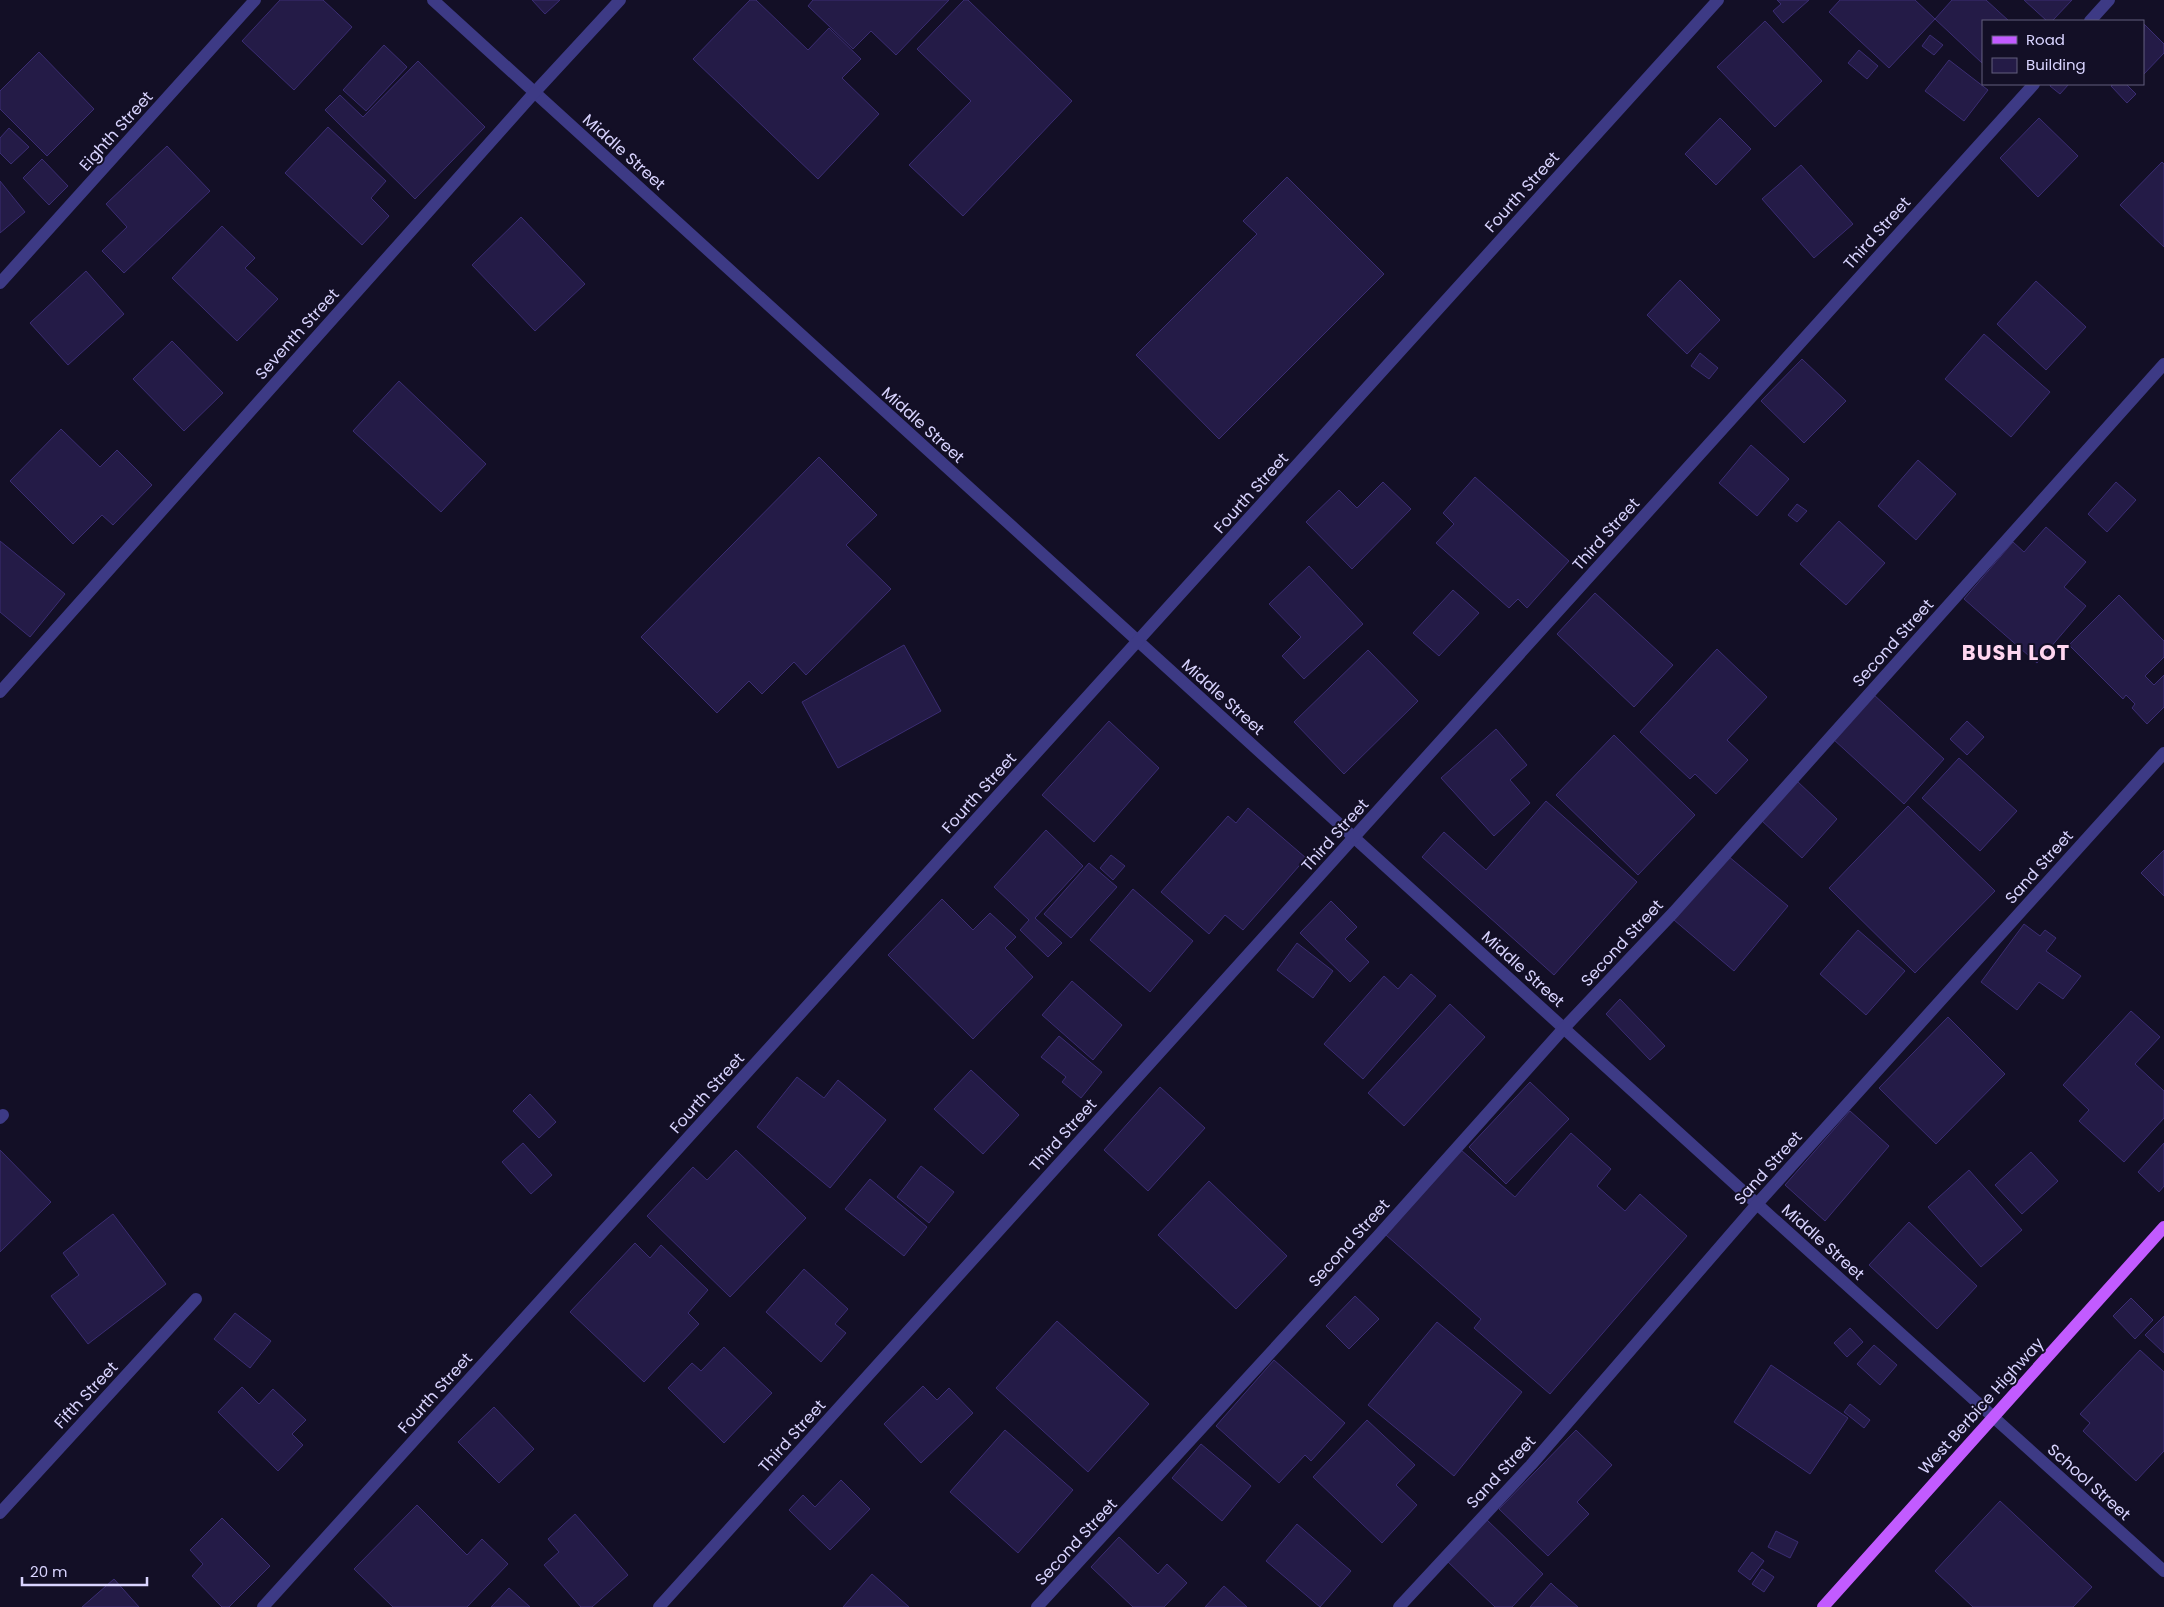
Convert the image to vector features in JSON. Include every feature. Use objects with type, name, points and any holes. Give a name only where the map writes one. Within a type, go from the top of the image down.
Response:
[{"type":"main road","name":"West Berbice Highway","points":[[1823,1607],[2164,1228]]},
{"type":"street","name":"Eighth Street","points":[[0,283],[255,0]]},
{"type":"street","name":"Middle Street","points":[[433,0],[1993,1417]]},
{"type":"street","name":"Seventh Street","points":[[0,692],[534,93],[620,0]]},
{"type":"street","name":"Fourth Street","points":[[263,1607],[1718,0]]},
{"type":"street","points":[[2091,20],[2109,0]]},
{"type":"street","name":"Third Street","points":[[660,1607],[2033,85]]},
{"type":"street","name":"Second Street","points":[[1038,1607],[1377,1237],[1564,1028],[1674,912],[2164,364]]},
{"type":"street","name":"Sand Street","points":[[1399,1607],[1531,1465],[1757,1204],[2164,752]]},
{"type":"street","name":"Fifth Street","points":[[0,1513],[196,1299]]},
{"type":"street","name":"School Street","points":[[1993,1417],[2164,1571]]},
{"type":"building","points":[[280,0],[323,0],[352,27],[294,90],[242,41]]},
{"type":"building","points":[[532,0],[560,0],[545,14]]},
{"type":"building","points":[[750,0],[756,0],[808,50],[829,28],[861,59],[842,78],[879,114],[818,179],[693,59]]},
{"type":"building","points":[[813,0],[949,0],[896,55],[871,31],[853,49],[808,6]]},
{"type":"building","points":[[964,0],[968,0],[1072,101],[963,216],[909,165],[971,101],[917,49]]},
{"type":"building","points":[[1777,0],[1809,0],[1783,23],[1773,11],[1781,4]]},
{"type":"building","points":[[1840,0],[1915,0],[1935,19],[1889,68],[1829,12]]},
{"type":"building","points":[[1952,0],[1986,0],[2008,20],[1982,20],[1982,63],[1935,19]]},
{"type":"building","points":[[2024,0],[2072,0],[2053,20],[2046,20]]},
{"type":"building","points":[[1765,21],[1822,81],[1775,127],[1717,67]]},
{"type":"building","points":[[2144,24],[2164,44],[2164,53],[2144,74]]},
{"type":"building","points":[[1930,35],[1943,45],[1934,55],[1922,46]]},
{"type":"building","points":[[384,45],[407,67],[366,111],[343,90]]},
{"type":"building","points":[[1859,50],[1878,66],[1867,79],[1848,63]]},
{"type":"building","points":[[39,52],[94,109],[47,156],[0,109],[0,91]]},
{"type":"building","points":[[1949,60],[1988,90],[1964,121],[1925,91]]},
{"type":"building","points":[[418,61],[485,127],[415,199],[325,110],[340,95],[363,117]]},
{"type":"building","points":[[2050,85],[2068,85],[2060,94]]},
{"type":"building","points":[[2127,85],[2136,94],[2127,103],[2111,86]]},
{"type":"building","points":[[1720,118],[1751,149],[1716,185],[1685,154]]},
{"type":"building","points":[[2039,118],[2078,156],[2038,197],[2000,158]]},
{"type":"building","points":[[328,127],[386,181],[371,198],[389,216],[362,245],[285,173]]},
{"type":"building","points":[[9,128],[29,147],[11,164],[0,153],[0,138]]},
{"type":"building","points":[[167,146],[210,191],[124,273],[102,251],[127,227],[106,204]]},
{"type":"building","points":[[42,159],[68,186],[49,205],[23,178]]},
{"type":"building","points":[[2162,162],[2164,164],[2164,247],[2120,205]]},
{"type":"building","points":[[1801,165],[1853,224],[1814,258],[1762,199]]},
{"type":"building","points":[[1287,177],[1384,274],[1219,439],[1136,355],[1257,234],[1243,221]]},
{"type":"building","points":[[0,181],[25,212],[0,233]]},
{"type":"building","points":[[521,217],[585,284],[535,331],[472,265]]},
{"type":"building","points":[[222,226],[255,258],[245,268],[278,299],[237,341],[172,278]]},
{"type":"building","points":[[86,271],[124,314],[68,365],[30,323]]},
{"type":"building","points":[[1680,280],[1720,320],[1687,354],[1647,315]]},
{"type":"building","points":[[2036,281],[2086,327],[2046,370],[1997,324]]},
{"type":"building","points":[[1984,334],[2050,392],[2011,437],[1945,379]]},
{"type":"building","points":[[172,341],[223,393],[184,431],[133,379]]},
{"type":"building","points":[[1700,353],[1718,368],[1709,379],[1691,366]]},
{"type":"building","points":[[1802,359],[1846,401],[1804,443],[1761,401]]},
{"type":"building","points":[[399,381],[486,464],[441,512],[353,431]]},
{"type":"building","points":[[61,429],[100,467],[117,450],[152,485],[113,525],[102,515],[73,544],[10,481]]},
{"type":"building","points":[[1751,445],[1789,479],[1757,516],[1719,483]]},
{"type":"building","points":[[819,457],[877,515],[846,545],[891,589],[806,675],[794,662],[762,694],[749,681],[717,713],[641,637]]},
{"type":"building","points":[[1918,460],[1956,494],[1916,540],[1878,506]]},
{"type":"building","points":[[1475,477],[1569,561],[1527,608],[1518,599],[1509,608],[1436,543],[1454,524],[1443,513]]},
{"type":"building","points":[[1383,482],[1411,509],[1352,569],[1306,522],[1339,490],[1357,508]]},
{"type":"building","points":[[2116,482],[2136,500],[2107,532],[2088,514]]},
{"type":"building","points":[[1797,504],[1807,511],[1797,522],[1788,515]]},
{"type":"building","points":[[1839,521],[1885,563],[1846,605],[1800,564]]},
{"type":"building","points":[[2046,527],[2086,562],[2064,587],[2086,606],[2037,663],[1964,599],[2013,542],[2024,552]]},
{"type":"building","points":[[0,541],[65,594],[30,637],[0,612]]},
{"type":"building","points":[[1309,566],[1363,624],[1304,679],[1282,656],[1301,637],[1269,604]]},
{"type":"building","points":[[1453,590],[1479,613],[1439,656],[1413,633]]},
{"type":"building","points":[[1595,593],[1673,665],[1634,707],[1557,634]]},
{"type":"building","points":[[2119,595],[2164,641],[2164,657],[2145,676],[2154,685],[2164,675],[2164,707],[2147,724],[2132,708],[2135,704],[2126,695],[2123,699],[2069,645]]},
{"type":"building","points":[[904,645],[941,711],[838,768],[802,702]]},
{"type":"building","points":[[1717,649],[1767,697],[1727,740],[1748,760],[1716,794],[1695,774],[1690,779],[1640,732]]},
{"type":"building","points":[[1368,650],[1418,701],[1344,774],[1294,722]]},
{"type":"building","points":[[1873,694],[1944,759],[1904,804],[1833,739]]},
{"type":"building","points":[[1109,721],[1159,768],[1094,842],[1042,795]]},
{"type":"building","points":[[1967,721],[1984,737],[1967,755],[1950,739]]},
{"type":"building","points":[[1496,729],[1527,765],[1510,780],[1530,803],[1494,836],[1441,778]]},
{"type":"building","points":[[1614,735],[1695,815],[1638,875],[1556,795]]},
{"type":"building","points":[[1959,758],[2017,811],[1980,851],[1922,798]]},
{"type":"building","points":[[1797,781],[1837,819],[1802,858],[1761,820]]},
{"type":"building","points":[[1546,801],[1637,882],[1554,975],[1422,857],[1444,832],[1486,870]]},
{"type":"building","points":[[1908,806],[1995,891],[1915,973],[1829,888]]},
{"type":"building","points":[[1248,808],[1306,858],[1243,930],[1225,915],[1209,934],[1161,892],[1228,816],[1236,823]]},
{"type":"building","points":[[1046,830],[1083,866],[1035,918],[1062,943],[1048,957],[1020,930],[1029,920],[994,887]]},
{"type":"building","points":[[2164,850],[2164,896],[2141,873]]},
{"type":"building","points":[[1111,855],[1125,866],[1113,880],[1100,868]]},
{"type":"building","points":[[1728,856],[1788,906],[1734,971],[1674,920]]},
{"type":"building","points":[[1089,863],[1117,887],[1071,938],[1044,914]]},
{"type":"building","points":[[1133,889],[1193,941],[1150,992],[1090,940]]},
{"type":"building","points":[[942,899],[973,930],[990,913],[1016,937],[1005,948],[1033,977],[973,1039],[888,955]]},
{"type":"building","points":[[1331,901],[1357,927],[1345,939],[1369,962],[1350,982],[1300,933]]},
{"type":"building","points":[[2024,924],[2040,936],[2045,930],[2056,938],[2046,951],[2081,976],[2063,999],[2039,982],[2017,1010],[1981,982]]},
{"type":"building","points":[[1858,930],[1905,971],[1866,1015],[1820,974]]},
{"type":"building","points":[[1297,943],[1333,971],[1313,998],[1277,970]]},
{"type":"building","points":[[1411,974],[1436,996],[1363,1079],[1324,1044],[1384,976],[1398,989]]},
{"type":"building","points":[[1072,981],[1122,1025],[1093,1060],[1042,1015]]},
{"type":"building","points":[[1620,999],[1665,1046],[1650,1060],[1606,1014]]},
{"type":"building","points":[[1450,1004],[1485,1037],[1404,1126],[1368,1093]]},
{"type":"building","points":[[2131,1011],[2160,1037],[2135,1064],[2164,1091],[2164,1118],[2124,1162],[2079,1121],[2089,1110],[2063,1085]]},
{"type":"building","points":[[1948,1017],[2005,1074],[1936,1144],[1879,1088]]},
{"type":"building","points":[[1059,1036],[1102,1072],[1081,1098],[1062,1082],[1066,1077],[1041,1057]]},
{"type":"building","points":[[971,1070],[1019,1115],[983,1154],[934,1109]]},
{"type":"building","points":[[797,1077],[824,1098],[838,1080],[886,1120],[830,1188],[757,1127]]},
{"type":"building","points":[[1530,1082],[1569,1119],[1506,1184],[1469,1147]]},
{"type":"building","points":[[1160,1087],[1205,1128],[1148,1191],[1104,1150]]},
{"type":"building","points":[[530,1094],[556,1122],[539,1138],[513,1111]]},
{"type":"building","points":[[1850,1111],[1889,1146],[1825,1221],[1785,1185]]},
{"type":"building","points":[[1571,1133],[1611,1169],[1597,1186],[1625,1211],[1640,1194],[1687,1236],[1550,1394],[1474,1328],[1481,1319],[1386,1235],[1461,1150],[1515,1197]]},
{"type":"building","points":[[523,1143],[552,1175],[531,1194],[502,1162]]},
{"type":"building","points":[[2164,1143],[2164,1186],[2159,1192],[2138,1172]]},
{"type":"building","points":[[0,1150],[51,1202],[0,1252]]},
{"type":"building","points":[[736,1150],[806,1218],[730,1297],[647,1216],[693,1167],[707,1180]]},
{"type":"building","points":[[2031,1152],[2058,1181],[2022,1214],[1995,1185]]},
{"type":"building","points":[[921,1166],[954,1192],[929,1223],[897,1197]]},
{"type":"building","points":[[1969,1170],[2022,1230],[1981,1267],[1928,1207]]},
{"type":"building","points":[[870,1179],[927,1227],[904,1256],[845,1209]]},
{"type":"building","points":[[1209,1181],[1287,1256],[1236,1309],[1158,1235]]},
{"type":"building","points":[[113,1214],[166,1284],[88,1344],[51,1296],[79,1275],[63,1253]]},
{"type":"building","points":[[1909,1222],[1977,1286],[1937,1329],[1869,1265]]},
{"type":"building","points":[[635,1243],[650,1258],[661,1245],[708,1290],[688,1313],[699,1324],[644,1382],[570,1312]]},
{"type":"building","points":[[804,1269],[848,1309],[835,1324],[846,1333],[821,1362],[766,1312]]},
{"type":"building","points":[[1355,1296],[1379,1319],[1349,1349],[1326,1326]]},
{"type":"building","points":[[2131,1298],[2153,1320],[2135,1339],[2113,1316]]},
{"type":"building","points":[[235,1313],[271,1341],[250,1368],[214,1339]]},
{"type":"building","points":[[2164,1316],[2164,1353],[2145,1335]]},
{"type":"building","points":[[1057,1321],[1149,1404],[1088,1472],[996,1388]]},
{"type":"building","points":[[1437,1322],[1522,1392],[1454,1476],[1368,1405]]},
{"type":"building","points":[[1850,1328],[1863,1342],[1847,1357],[1834,1343]]},
{"type":"building","points":[[1874,1345],[1897,1365],[1880,1385],[1857,1364]]},
{"type":"building","points":[[724,1347],[772,1393],[724,1443],[668,1388],[692,1363],[701,1371]]},
{"type":"building","points":[[2140,1350],[2164,1372],[2164,1451],[2136,1481],[2083,1431],[2090,1423],[2080,1414]]},
{"type":"building","points":[[1274,1360],[1345,1423],[1311,1461],[1305,1455],[1279,1483],[1216,1426]]},
{"type":"building","points":[[1771,1365],[1848,1418],[1810,1474],[1734,1422]]},
{"type":"building","points":[[923,1386],[937,1400],[949,1388],[973,1413],[921,1463],[884,1424]]},
{"type":"building","points":[[242,1387],[259,1404],[273,1389],[306,1420],[292,1434],[303,1445],[278,1471],[218,1412]]},
{"type":"building","points":[[1850,1404],[1870,1420],[1864,1428],[1844,1412]]},
{"type":"building","points":[[494,1407],[534,1449],[499,1483],[458,1442]]},
{"type":"building","points":[[1367,1420],[1415,1465],[1396,1485],[1417,1505],[1382,1543],[1313,1477]]},
{"type":"building","points":[[1005,1430],[1073,1490],[1018,1553],[950,1492]]},
{"type":"building","points":[[1576,1430],[1612,1465],[1577,1502],[1589,1514],[1548,1556],[1499,1509]]},
{"type":"building","points":[[1201,1444],[1251,1486],[1222,1521],[1172,1478]]},
{"type":"building","points":[[841,1480],[870,1509],[830,1550],[789,1510],[803,1495],[815,1507]]},
{"type":"building","points":[[2000,1501],[2092,1587],[2073,1607],[1973,1607],[1935,1571]]},
{"type":"building","points":[[417,1505],[467,1555],[482,1539],[508,1564],[467,1607],[393,1607],[354,1569]]},
{"type":"building","points":[[575,1514],[628,1575],[592,1607],[581,1607],[544,1565],[559,1552],[548,1539]]},
{"type":"building","points":[[222,1518],[270,1566],[229,1607],[222,1607],[192,1576],[203,1564],[190,1550]]},
{"type":"building","points":[[1487,1520],[1543,1574],[1512,1607],[1495,1607],[1447,1561]]},
{"type":"building","points":[[1297,1524],[1351,1571],[1320,1607],[1266,1561]]},
{"type":"building","points":[[1776,1531],[1798,1542],[1790,1558],[1768,1547]]},
{"type":"building","points":[[1119,1537],[1158,1574],[1167,1564],[1187,1583],[1164,1607],[1133,1607],[1091,1567]]},
{"type":"building","points":[[1752,1552],[1764,1561],[1750,1580],[1738,1571]]},
{"type":"building","points":[[1762,1569],[1774,1577],[1764,1592],[1752,1584]]},
{"type":"building","points":[[872,1574],[909,1607],[843,1607]]},
{"type":"building","points":[[114,1579],[139,1607],[82,1607]]},
{"type":"building","points":[[1551,1583],[1555,1587],[1578,1607],[1530,1607]]},
{"type":"building","points":[[1224,1586],[1247,1607],[1205,1607]]},
{"type":"building","points":[[509,1588],[530,1607],[491,1607]]},
{"type":"district","name":"BUSH LOT","points":[[2016,652]]}]
